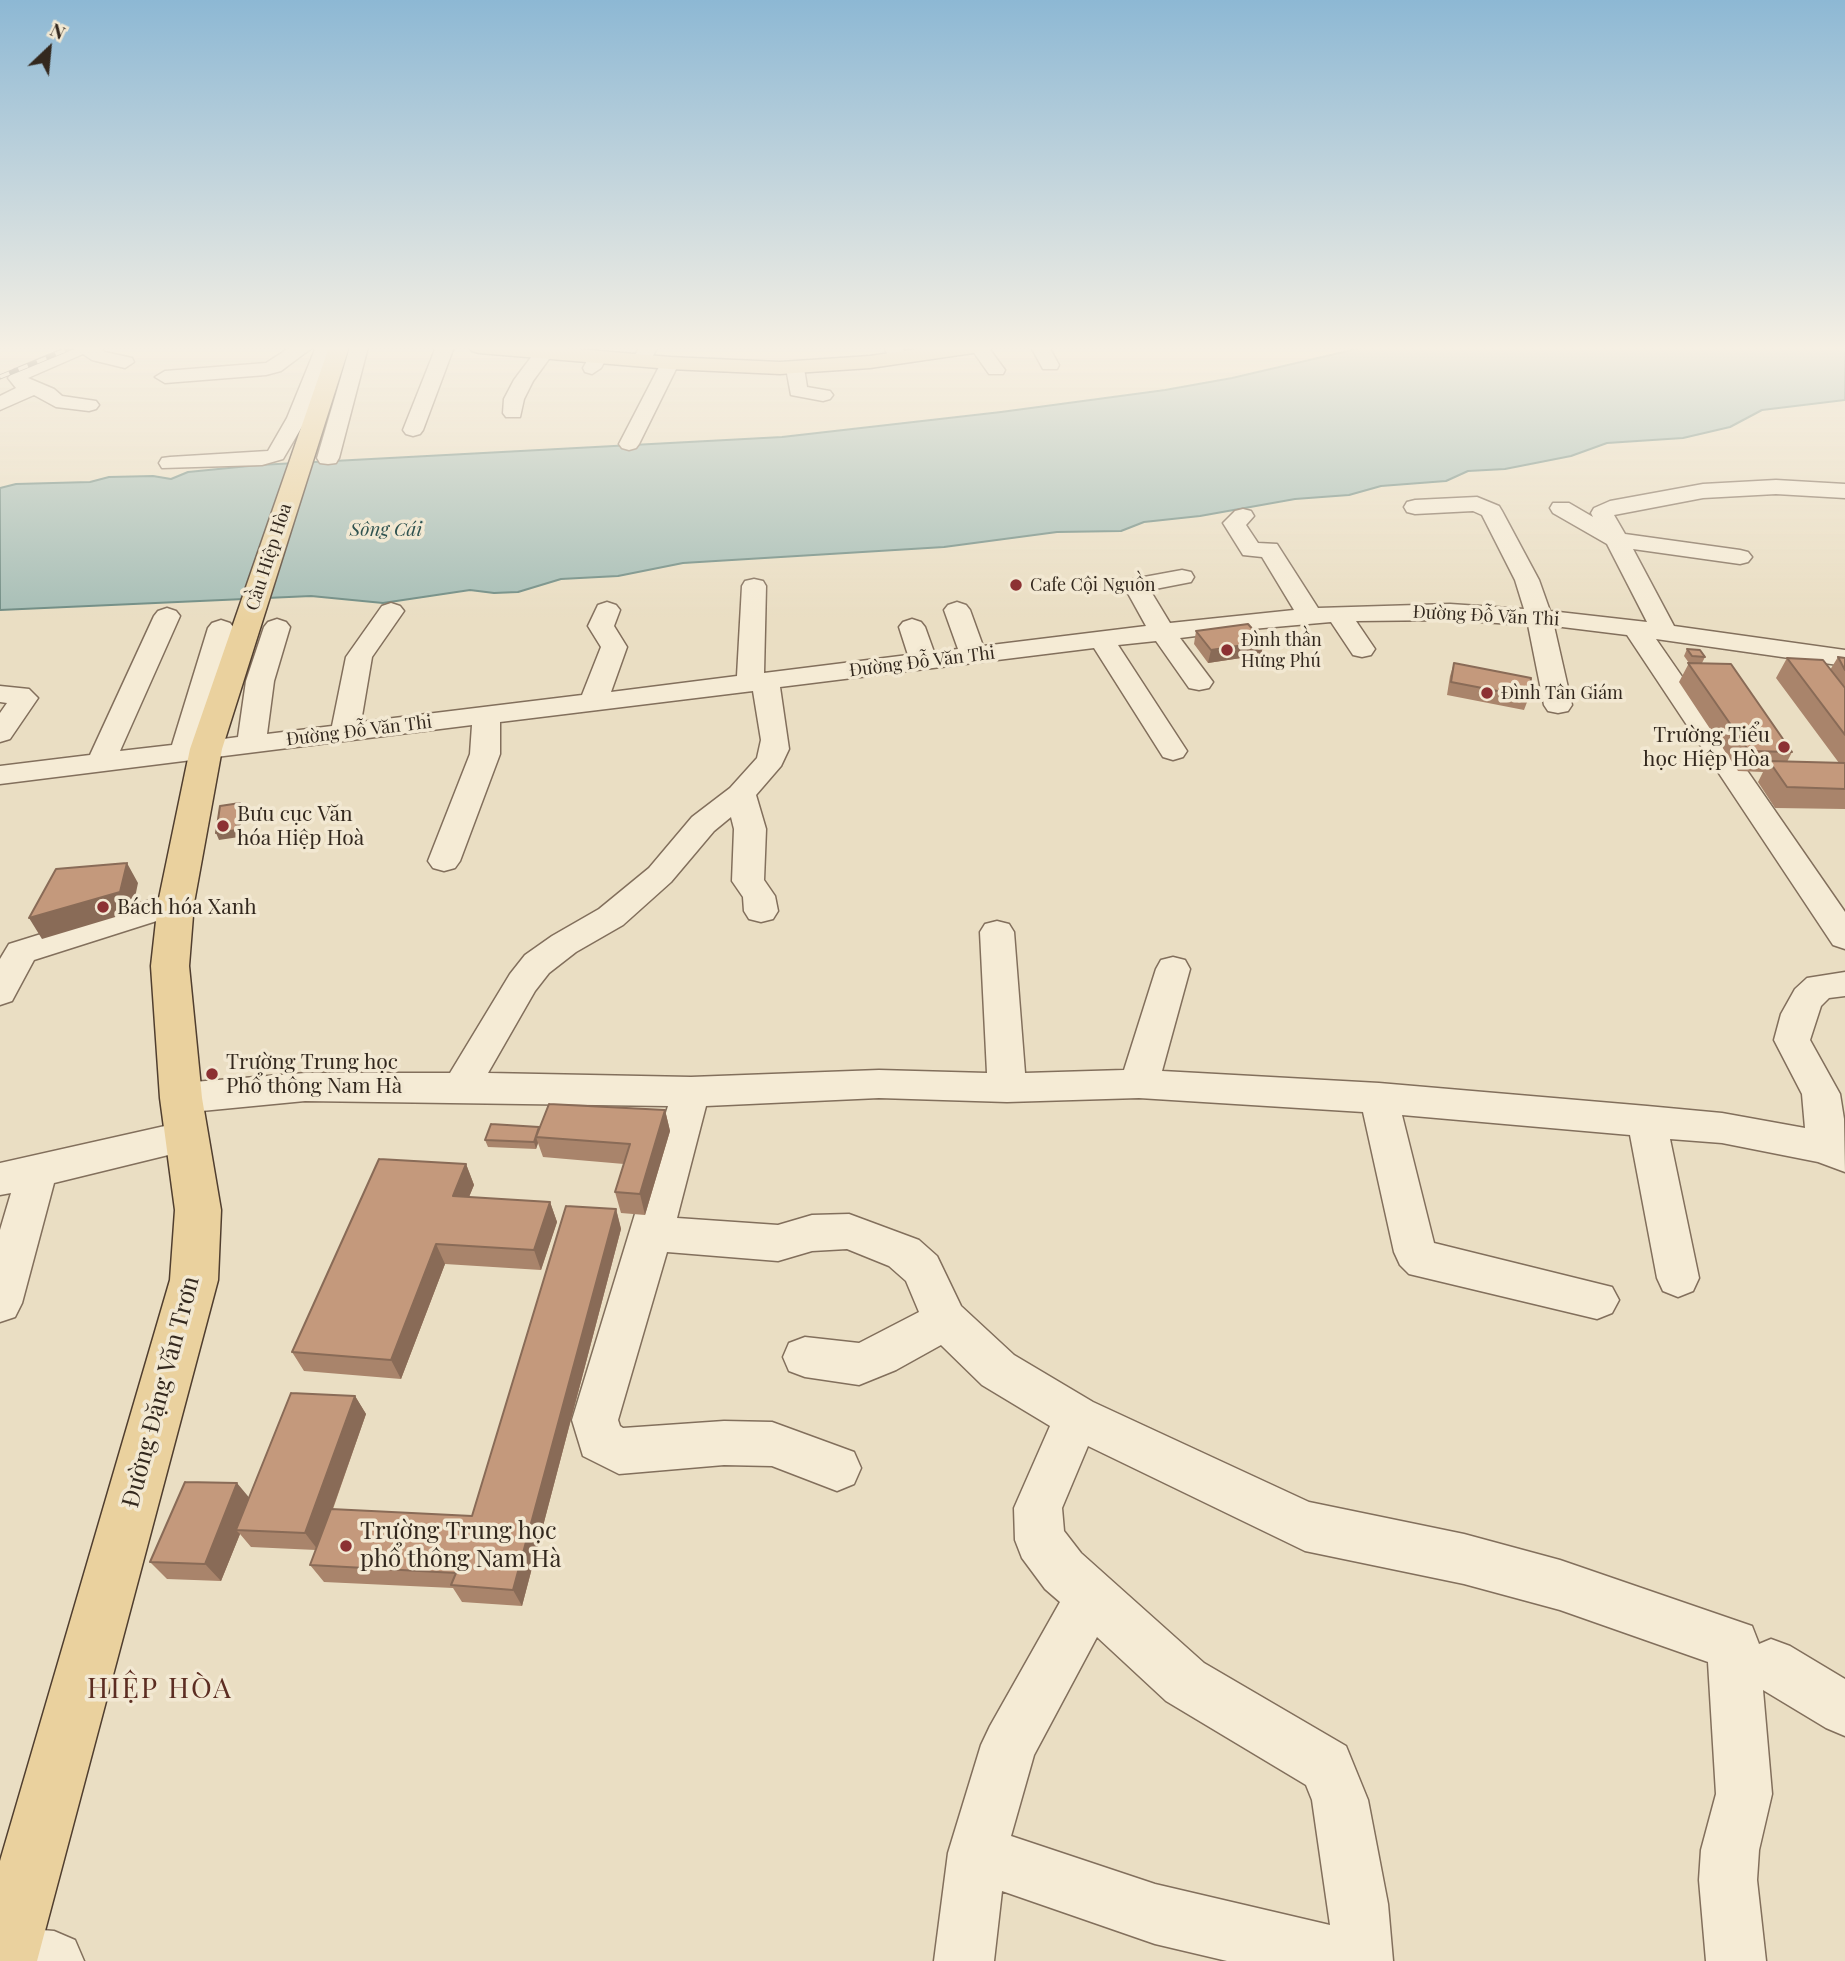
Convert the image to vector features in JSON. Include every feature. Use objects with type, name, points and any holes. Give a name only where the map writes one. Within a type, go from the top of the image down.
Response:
[{"type":"main road","name":"Cầu Hiệp Hòa","points":[[226,688],[305,439]]},
{"type":"main road","name":"Đường Đặng Văn Trơn","points":[[21,1960],[194,1280],[198,1210],[184,1117],[170,966],[176,904],[226,688]]},
{"type":"street","points":[[170,463],[265,458],[276,455],[285,439]]},
{"type":"street","points":[[328,458],[333,439]]},
{"type":"street","points":[[629,444],[632,439]]},
{"type":"street","points":[[1845,491],[1776,487],[1703,491],[1610,508],[1601,513],[1616,540],[1650,629],[1845,936]]},
{"type":"street","points":[[1415,507],[1468,504],[1487,507],[1527,580],[1539,617],[1558,705]]},
{"type":"street","points":[[1561,508],[1616,540],[1741,558]]},
{"type":"street","points":[[1243,516],[1237,518],[1234,523],[1241,536],[1251,550],[1269,549],[1310,616]]},
{"type":"street","points":[[1182,578],[1142,584],[1137,588],[1153,618],[1199,682]]},
{"type":"street","points":[[461,1087],[522,983],[537,964],[611,916],[660,875],[703,824],[741,794],[771,760],[775,749],[757,682],[754,586]]},
{"type":"street","points":[[593,702],[614,647],[601,626],[607,610]]},
{"type":"street","points":[[957,610],[973,656]]},
{"type":"street","points":[[345,733],[359,657],[391,611]]},
{"type":"street","name":"Đường Đỗ Văn Thi","points":[[0,775],[1164,632],[1338,614],[1450,612],[1539,617],[1650,629],[1845,659]]},
{"type":"street","points":[[1338,614],[1362,649]]},
{"type":"street","points":[[101,762],[167,616]]},
{"type":"street","points":[[214,749],[260,681],[277,626]]},
{"type":"street","points":[[912,626],[924,662]]},
{"type":"street","points":[[214,749],[221,628]]},
{"type":"street","points":[[1102,640],[1173,751]]},
{"type":"street","points":[[0,733],[12,696]]},
{"type":"street","points":[[444,861],[485,754],[486,715]]},
{"type":"street","points":[[741,794],[750,829],[748,881],[759,897],[761,911]]},
{"type":"street","points":[[0,992],[10,952],[176,904]]},
{"type":"street","points":[[997,932],[1007,1088]]},
{"type":"street","points":[[1139,1084],[1173,969]]},
{"type":"street","points":[[0,1303],[18,1176],[184,1117],[305,1087],[691,1092],[879,1084],[1007,1088],[1139,1084],[1380,1098],[1722,1128],[1834,1151],[1821,1094],[1792,1040],[1799,1014],[1808,998],[1819,987],[1845,984]]},
{"type":"street","points":[[691,1092],[652,1233],[595,1420],[600,1440],[619,1451],[724,1443],[772,1444],[837,1468]]},
{"type":"street","points":[[1380,1098],[1415,1252],[1424,1261],[1597,1300]]},
{"type":"street","points":[[1647,1121],[1678,1278]]},
{"type":"street","points":[[652,1233],[778,1243],[812,1233],[849,1231],[904,1253],[922,1269],[945,1320],[999,1370],[1077,1417],[1305,1526],[1464,1559],[1560,1585],[1733,1645],[1744,1794],[1730,1850],[1728,1880],[1736,1961]]},
{"type":"street","points":[[805,1357],[859,1364],[880,1356],[945,1320]]},
{"type":"street","points":[[1077,1417],[1038,1508],[1040,1540],[1063,1571],[1185,1682],[1326,1766],[1340,1800],[1358,1904],[1363,1961]]},
{"type":"street","points":[[964,1961],[977,1853],[1009,1745],[1092,1596]]},
{"type":"street","points":[[1771,1665],[1845,1709]]},
{"type":"street","points":[[977,1853],[1155,1914],[1353,1961]]},
{"type":"water","name":"Sông Cái","points":[[754,439],[1675,439],[1607,443],[1571,456],[1505,469],[1468,471],[1446,481],[1381,486],[1349,495],[1295,499],[1200,516],[1144,522],[1121,531],[1057,532],[944,547],[683,563],[618,576],[561,579],[518,592],[470,590],[383,603],[311,596],[0,610],[0,488],[16,484],[90,482],[109,477],[153,476],[171,479],[188,472],[259,465]]},
{"type":"building","points":[[1248,624],[1264,642],[1211,650],[1196,631]]},
{"type":"building","points":[[1687,649],[1700,650],[1705,657],[1692,656]]},
{"type":"building","points":[[1838,657],[1845,658],[1845,670]]},
{"type":"building","points":[[1787,658],[1823,660],[1845,688],[1845,735]]},
{"type":"building","points":[[1454,663],[1531,678],[1529,697],[1451,682]]},
{"type":"building","points":[[1688,663],[1731,664],[1792,752],[1749,751]]},
{"type":"building","points":[[1769,761],[1845,763],[1845,789],[1787,787]]},
{"type":"building","points":[[240,803],[236,830],[216,833],[220,806]]},
{"type":"building","points":[[127,863],[120,892],[29,918],[56,869]]},
{"type":"building","points":[[549,1104],[665,1110],[640,1194],[615,1192],[630,1144],[536,1137]]},
{"type":"building","points":[[491,1124],[539,1127],[534,1142],[485,1140]]},
{"type":"building","points":[[379,1159],[466,1164],[453,1196],[550,1202],[534,1250],[436,1244],[391,1360],[292,1352]]},
{"type":"building","points":[[566,1206],[616,1209],[513,1590],[451,1585],[456,1573],[310,1565],[331,1509],[472,1516]]},
{"type":"building","points":[[291,1393],[355,1396],[305,1533],[236,1530]]},
{"type":"building","points":[[185,1482],[237,1483],[205,1564],[150,1562]]},
{"type":"place","name":"Cafe Cội Nguồn","points":[[1016,585]]},
{"type":"place","name":"Đình thần Hưng Phú","points":[[1227,650]]},
{"type":"place","name":"Đình Tân Giám","points":[[1487,693]]},
{"type":"place","name":"Trường Tiểu học Hiệp Hòa","points":[[1784,747]]},
{"type":"place","name":"Bưu cục Văn hóa Hiệp Hoà","points":[[223,826]]},
{"type":"place","name":"Bách hóa Xanh","points":[[103,907]]},
{"type":"place","name":"Trường Trung học Phổ thông Nam Hà","points":[[212,1074]]},
{"type":"place","name":"Trường Trung học phổ thông Nam Hà","points":[[346,1546]]},
{"type":"district","name":"HIỆP HÒA","points":[[160,1689]]}]
